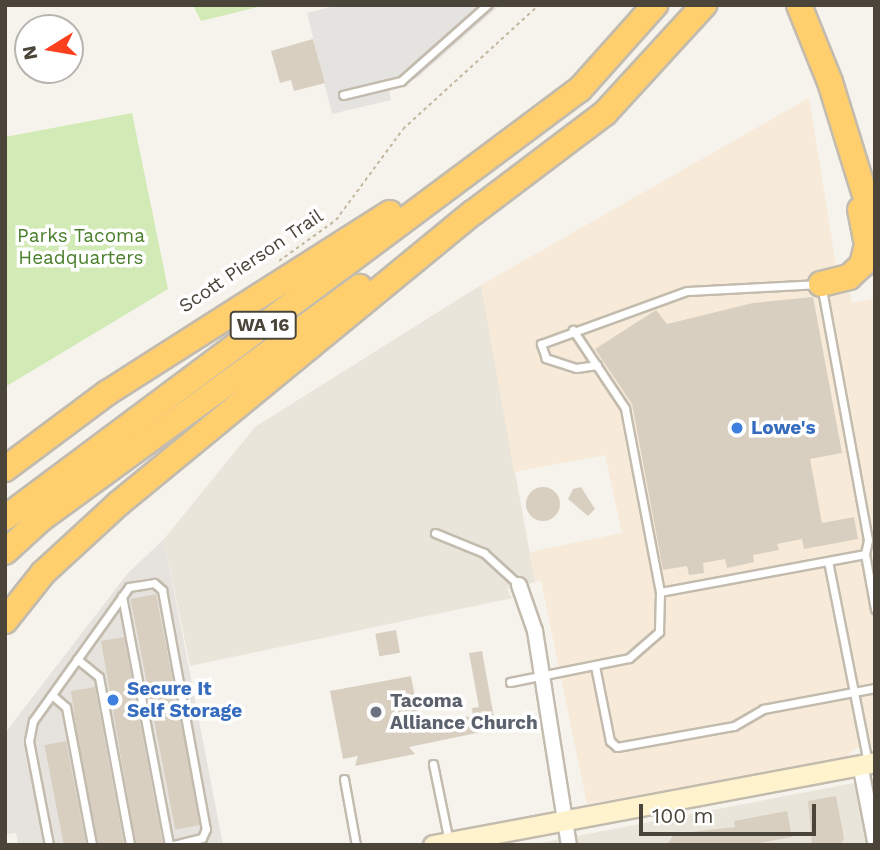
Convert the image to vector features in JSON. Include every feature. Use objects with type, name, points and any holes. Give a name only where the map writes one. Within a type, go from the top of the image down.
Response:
[{"type":"highway","name":"WA 16","points":[[5,518],[580,89],[655,5]]},
{"type":"highway","name":"WA 16","points":[[5,552],[41,519],[316,315],[474,212],[605,113],[704,5]]},
{"type":"highway","points":[[799,5],[830,82],[875,226]]},
{"type":"highway","points":[[5,469],[107,393],[521,131]]},
{"type":"highway","points":[[821,284],[849,277],[866,256],[860,182]]},
{"type":"highway","points":[[5,605],[35,573],[474,212]]},
{"type":"highway","points":[[5,621],[43,573],[118,504]]},
{"type":"main road","points":[[441,843],[867,763]]},
{"type":"street","points":[[519,584],[530,611],[543,676],[568,820],[569,845]]},
{"type":"street","points":[[867,763],[875,841]]},
{"type":"lane","points":[[343,94],[401,81],[487,5]]},
{"type":"lane","points":[[597,365],[576,368],[542,355],[543,342],[687,291],[821,284],[867,537],[865,554],[875,609]]},
{"type":"lane","points":[[510,682],[629,658],[648,646],[659,632],[660,592],[625,408],[573,330]]},
{"type":"lane","points":[[435,533],[484,553],[519,584]]},
{"type":"lane","points":[[660,592],[865,554]]},
{"type":"lane","points":[[828,561],[867,763]]},
{"type":"lane","points":[[49,845],[29,741],[33,721],[122,596],[129,587],[154,583],[162,590],[206,829],[202,838],[171,845],[122,596]]},
{"type":"lane","points":[[77,660],[99,677],[130,845]]},
{"type":"lane","points":[[595,666],[610,741],[617,747],[734,726],[763,709],[875,688]]},
{"type":"lane","points":[[52,695],[66,706],[92,845]]},
{"type":"lane","points":[[433,764],[441,843]]},
{"type":"lane","points":[[344,779],[356,845]]},
{"type":"path","name":"Scott Pierson Trail","points":[[271,266],[336,220],[403,129],[539,5]]},
{"type":"shaded area","points":[[338,5],[500,5],[418,77],[389,91],[391,100],[332,114],[307,13]]},
{"type":"shaded area","points":[[809,98],[836,265],[845,264],[852,303],[875,298],[875,746],[854,749],[845,759],[587,804],[541,581],[535,582],[530,552],[622,533],[605,455],[514,472],[481,285]]},
{"type":"shaded area","points":[[481,285],[535,582],[507,589],[512,598],[190,666],[164,539],[255,427]]},
{"type":"shaded area","name":"Secure It Self Storage","points":[[164,539],[223,845],[18,845],[16,833],[7,834],[5,826],[5,733],[128,573]]},
{"type":"shaded area","points":[[875,779],[875,845],[530,845]]},
{"type":"green space","points":[[193,5],[266,5],[201,21]]},
{"type":"green space","name":"Parks Tacoma Headquarters","points":[[132,113],[168,289],[5,387],[5,137]]},
{"type":"building","points":[[313,39],[325,83],[294,91],[291,80],[280,83],[271,51]]},
{"type":"building","name":"Lowe's","points":[[813,297],[842,453],[810,459],[822,523],[854,517],[858,539],[804,549],[802,539],[777,544],[779,550],[753,555],[754,562],[727,568],[725,559],[703,563],[704,573],[689,575],[687,566],[663,570],[632,404],[595,349],[656,310],[667,324],[753,303]]},
{"type":"building","points":[[543,487],[555,492],[560,504],[555,516],[543,521],[531,516],[526,504],[531,492]]},
{"type":"building","points":[[581,487],[595,509],[588,516],[568,499],[573,489]]},
{"type":"building","points":[[156,594],[201,825],[175,830],[130,599]]},
{"type":"building","points":[[396,630],[400,653],[379,656],[375,634]]},
{"type":"building","points":[[124,637],[163,845],[136,845],[101,641]]},
{"type":"building","name":"Tacoma Alliance Church","points":[[482,651],[496,729],[409,747],[415,754],[355,766],[358,756],[343,759],[330,691],[411,676],[420,723],[473,716],[472,708],[479,707],[469,653]]},
{"type":"building","points":[[95,687],[124,845],[98,845],[78,739],[71,691]]},
{"type":"building","points":[[66,741],[86,845],[64,845],[44,745]]},
{"type":"building","points":[[836,796],[844,838],[841,845],[812,845],[808,801]]},
{"type":"building","points":[[787,811],[792,837],[748,845],[667,845],[674,834],[735,827],[734,821]]},
{"type":"place","name":"Lowe's","points":[[737,428]]},
{"type":"place","name":"Secure It Self Storage","points":[[113,700]]},
{"type":"place","name":"Tacoma Alliance Church","points":[[376,712]]}]
